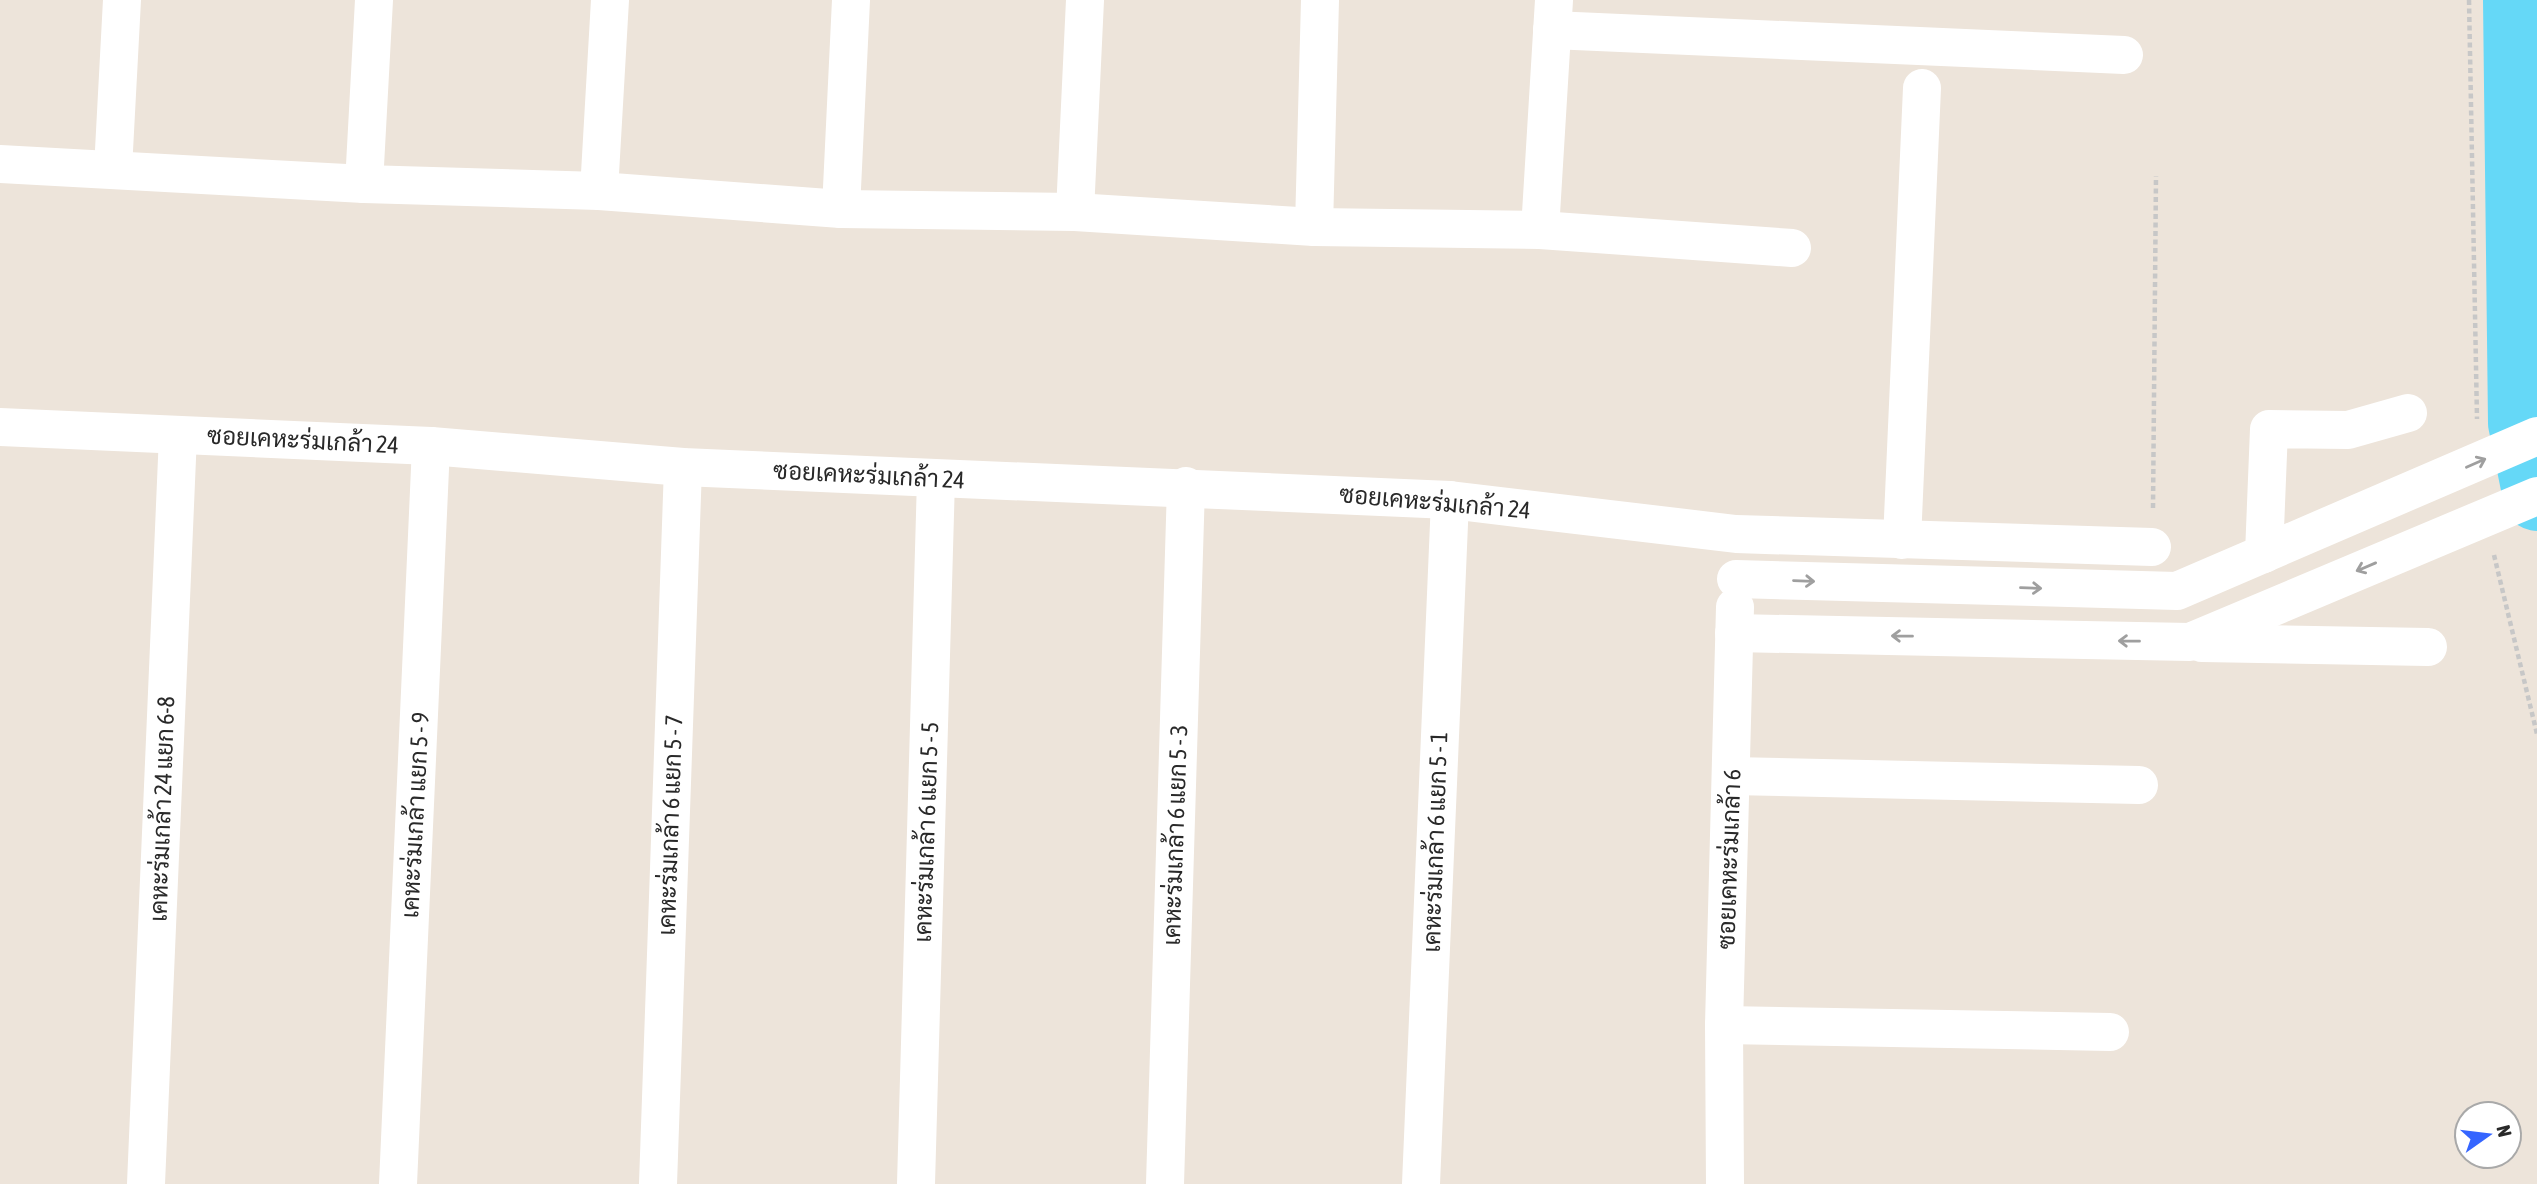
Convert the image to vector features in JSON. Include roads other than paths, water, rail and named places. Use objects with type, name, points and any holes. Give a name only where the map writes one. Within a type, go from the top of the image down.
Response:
[{"type":"street","points":[[113,169],[122,0]]},
{"type":"street","points":[[364,184],[374,0]]},
{"type":"street","points":[[598,191],[610,0]]},
{"type":"street","points":[[841,209],[851,0]]},
{"type":"street","points":[[1075,212],[1085,0]]},
{"type":"street","points":[[1314,227],[1320,0]]},
{"type":"street","points":[[1540,230],[1553,15],[2124,55]]},
{"type":"street","points":[[1902,540],[1922,88]]},
{"type":"street","points":[[0,164],[364,184],[598,191],[841,209],[1075,212],[1314,227],[1540,230],[1792,248]]},
{"type":"street","points":[[2264,554],[2269,429],[2348,430],[2408,413]]},
{"type":"street","name":"ซอยเคหะร่มเกล้า 24","points":[[0,427],[431,446],[683,467],[936,479],[1186,486],[1450,500],[1736,534],[2152,547]]},
{"type":"street","name":"เคหะร่มเกล้า 24 แยก 6-8","points":[[146,1184],[178,435]]},
{"type":"street","points":[[1736,579],[2177,591],[2537,436]]},
{"type":"street","name":"เคหะร่มเกล้า แยก 5 - 9","points":[[398,1184],[431,446]]},
{"type":"street","name":"เคหะร่มเกล้า 6 แยก 5 - 7","points":[[658,1184],[683,467]]},
{"type":"street","name":"เคหะร่มเกล้า 6 แยก 5 - 5","points":[[916,1184],[936,479]]},
{"type":"street","name":"เคหะร่มเกล้า 6 แยก 5 - 3","points":[[1164,1184],[1186,486]]},
{"type":"street","points":[[2190,642],[2537,496]]},
{"type":"street","name":"เคหะร่มเกล้า 6 แยก 5 - 1","points":[[1421,1184],[1450,500]]},
{"type":"street","name":"ซอยเคหะร่มเกล้า 6","points":[[1725,1184],[1724,1025],[1736,534]]},
{"type":"street","points":[[2221,573],[2244,619]]},
{"type":"street","points":[[1734,633],[2428,647]]},
{"type":"street","points":[[1731,776],[2139,785]]},
{"type":"street","points":[[1724,1025],[2110,1032]]},
{"type":"waterway","points":[[2517,0],[2522,423],[2537,497]]}]
